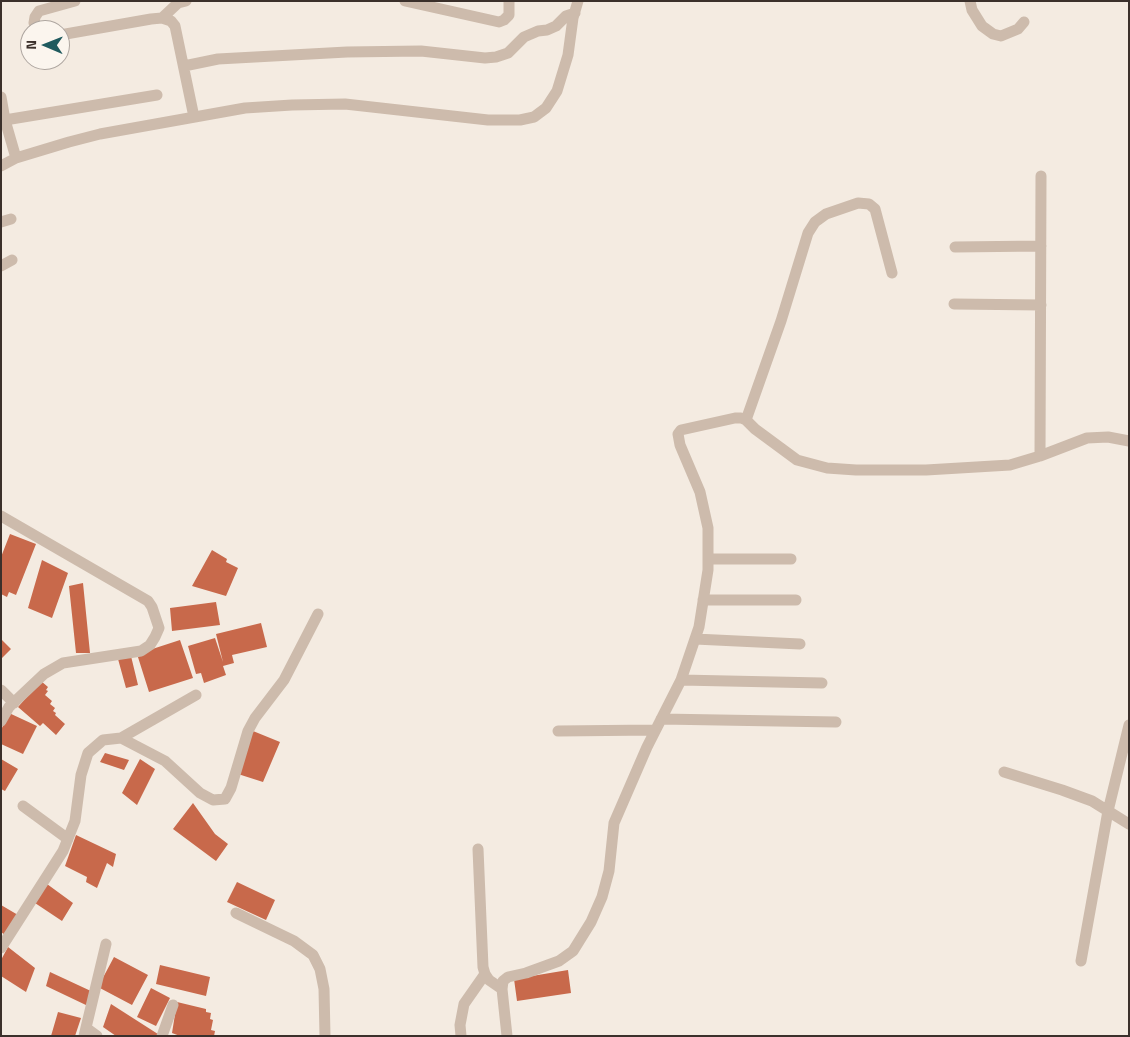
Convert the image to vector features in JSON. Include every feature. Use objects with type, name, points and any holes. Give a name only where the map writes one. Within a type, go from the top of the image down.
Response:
[{"type":"street","points":[[34,20],[39,11],[75,1]]},
{"type":"street","points":[[162,18],[178,3],[186,1]]},
{"type":"street","points":[[405,1],[499,22],[509,15],[509,1]]},
{"type":"street","points":[[1,166],[16,158],[100,134],[244,108],[325,104],[402,109],[488,120],[513,120],[534,117],[546,108],[557,91],[568,55],[578,1]]},
{"type":"street","points":[[970,1],[972,10],[982,26],[993,34],[1002,36],[1018,29],[1024,22]]},
{"type":"street","points":[[184,66],[218,59],[347,52],[421,51],[485,58],[496,57],[508,53],[524,37],[556,26],[566,16],[575,13]]},
{"type":"street","points":[[70,33],[134,21],[162,18],[171,21],[175,26],[194,117]]},
{"type":"street","points":[[5,120],[157,96]]},
{"type":"street","points":[[1,97],[5,120],[16,158]]},
{"type":"street","points":[[1040,456],[1041,176]]},
{"type":"street","points":[[746,420],[781,321],[808,233],[815,222],[826,214],[858,203],[869,204],[875,209],[892,273]]},
{"type":"street","points":[[955,247],[1041,246]]},
{"type":"street","points":[[1,266],[12,260]]},
{"type":"street","points":[[954,304],[1041,305]]},
{"type":"street","points":[[507,1036],[502,988],[503,981],[559,961],[573,951],[591,922],[602,897],[609,871],[614,823],[658,724],[681,680],[699,627],[708,559],[708,528],[700,492],[680,445],[678,434],[685,429],[735,418],[746,420],[797,460],[826,468],[856,470],[926,470],[1010,465],[1088,438],[1129,441]]},
{"type":"street","points":[[1,516],[148,601],[152,607],[158,628],[150,645],[141,651],[62,663],[44,674],[14,702],[1,721]]},
{"type":"street","points":[[708,559],[790,559]]},
{"type":"street","points":[[704,600],[796,600]]},
{"type":"street","points":[[121,738],[165,761],[200,793],[213,800],[225,799],[231,788],[248,731],[255,718],[284,680],[318,614]]},
{"type":"street","points":[[695,640],[800,644]]},
{"type":"street","points":[[681,680],[822,683]]},
{"type":"street","points":[[1,690],[14,702]]},
{"type":"street","points":[[1,948],[63,851],[75,821],[80,775],[88,754],[103,740],[121,738],[196,694]]},
{"type":"street","points":[[558,732],[658,724],[836,722]]},
{"type":"street","points":[[1081,961],[1108,811],[1129,725]]},
{"type":"street","points":[[1004,772],[1092,801],[1129,824]]},
{"type":"street","points":[[23,806],[68,839]]},
{"type":"street","points":[[478,849],[483,967],[489,980],[502,988]]},
{"type":"street","points":[[236,913],[294,941],[313,955],[320,969],[324,989],[325,1036]]},
{"type":"street","points":[[97,1036],[85,1032],[106,944]]},
{"type":"street","points":[[461,1036],[460,1024],[464,1004],[485,974]]},
{"type":"street","points":[[162,1036],[173,1005]]},
{"type":"building","points":[[10,534],[36,544],[16,595],[9,592],[7,597],[1,594],[1,557]]},
{"type":"building","points":[[212,550],[227,559],[226,562],[238,568],[226,596],[192,586]]},
{"type":"building","points":[[42,560],[68,573],[52,618],[28,608]]},
{"type":"building","points":[[83,583],[90,653],[76,653],[69,586]]},
{"type":"building","points":[[216,602],[220,625],[172,631],[170,608]]},
{"type":"building","points":[[261,623],[267,647],[232,655],[234,663],[223,666],[226,675],[204,683],[201,673],[196,674],[188,646],[215,638],[223,662],[216,634]]},
{"type":"building","points":[[1,639],[11,649],[1,659]]},
{"type":"building","points":[[180,640],[193,678],[149,692],[137,654]]},
{"type":"building","points":[[131,656],[138,685],[126,688],[118,659]]},
{"type":"building","points":[[41,681],[48,687],[45,695],[52,701],[50,704],[55,708],[53,711],[56,713],[55,715],[65,724],[56,735],[43,723],[40,726],[18,707]]},
{"type":"building","points":[[9,713],[37,726],[23,754],[1,744],[1,730]]},
{"type":"building","points":[[253,731],[280,742],[263,782],[238,774]]},
{"type":"building","points":[[105,753],[129,760],[124,770],[100,762]]},
{"type":"building","points":[[1,759],[18,769],[5,791],[1,789]]},
{"type":"building","points":[[140,759],[155,769],[137,805],[122,793]]},
{"type":"building","points":[[193,803],[215,834],[228,844],[216,861],[173,829]]},
{"type":"building","points":[[76,835],[116,854],[113,867],[107,863],[97,888],[86,882],[87,877],[65,866]]},
{"type":"building","points":[[237,882],[275,900],[266,920],[227,902]]},
{"type":"building","points":[[47,884],[73,903],[62,921],[35,903]]},
{"type":"building","points":[[1,905],[18,915],[5,935],[1,932]]},
{"type":"building","points":[[8,947],[35,968],[26,992],[1,976],[1,960]]},
{"type":"building","points":[[114,957],[148,975],[132,1005],[98,987]]},
{"type":"building","points":[[160,965],[210,977],[206,996],[156,984]]},
{"type":"building","points":[[568,970],[571,993],[517,1001],[514,979]]},
{"type":"building","points":[[50,972],[93,992],[88,1006],[46,986]]},
{"type":"building","points":[[151,988],[170,998],[156,1026],[137,1017]]},
{"type":"building","points":[[177,1002],[206,1009],[206,1012],[211,1013],[210,1019],[213,1020],[211,1030],[215,1031],[214,1036],[180,1036],[172,1033]]},
{"type":"building","points":[[111,1004],[161,1036],[116,1036],[103,1027]]},
{"type":"building","points":[[58,1012],[81,1018],[75,1036],[51,1036]]}]
